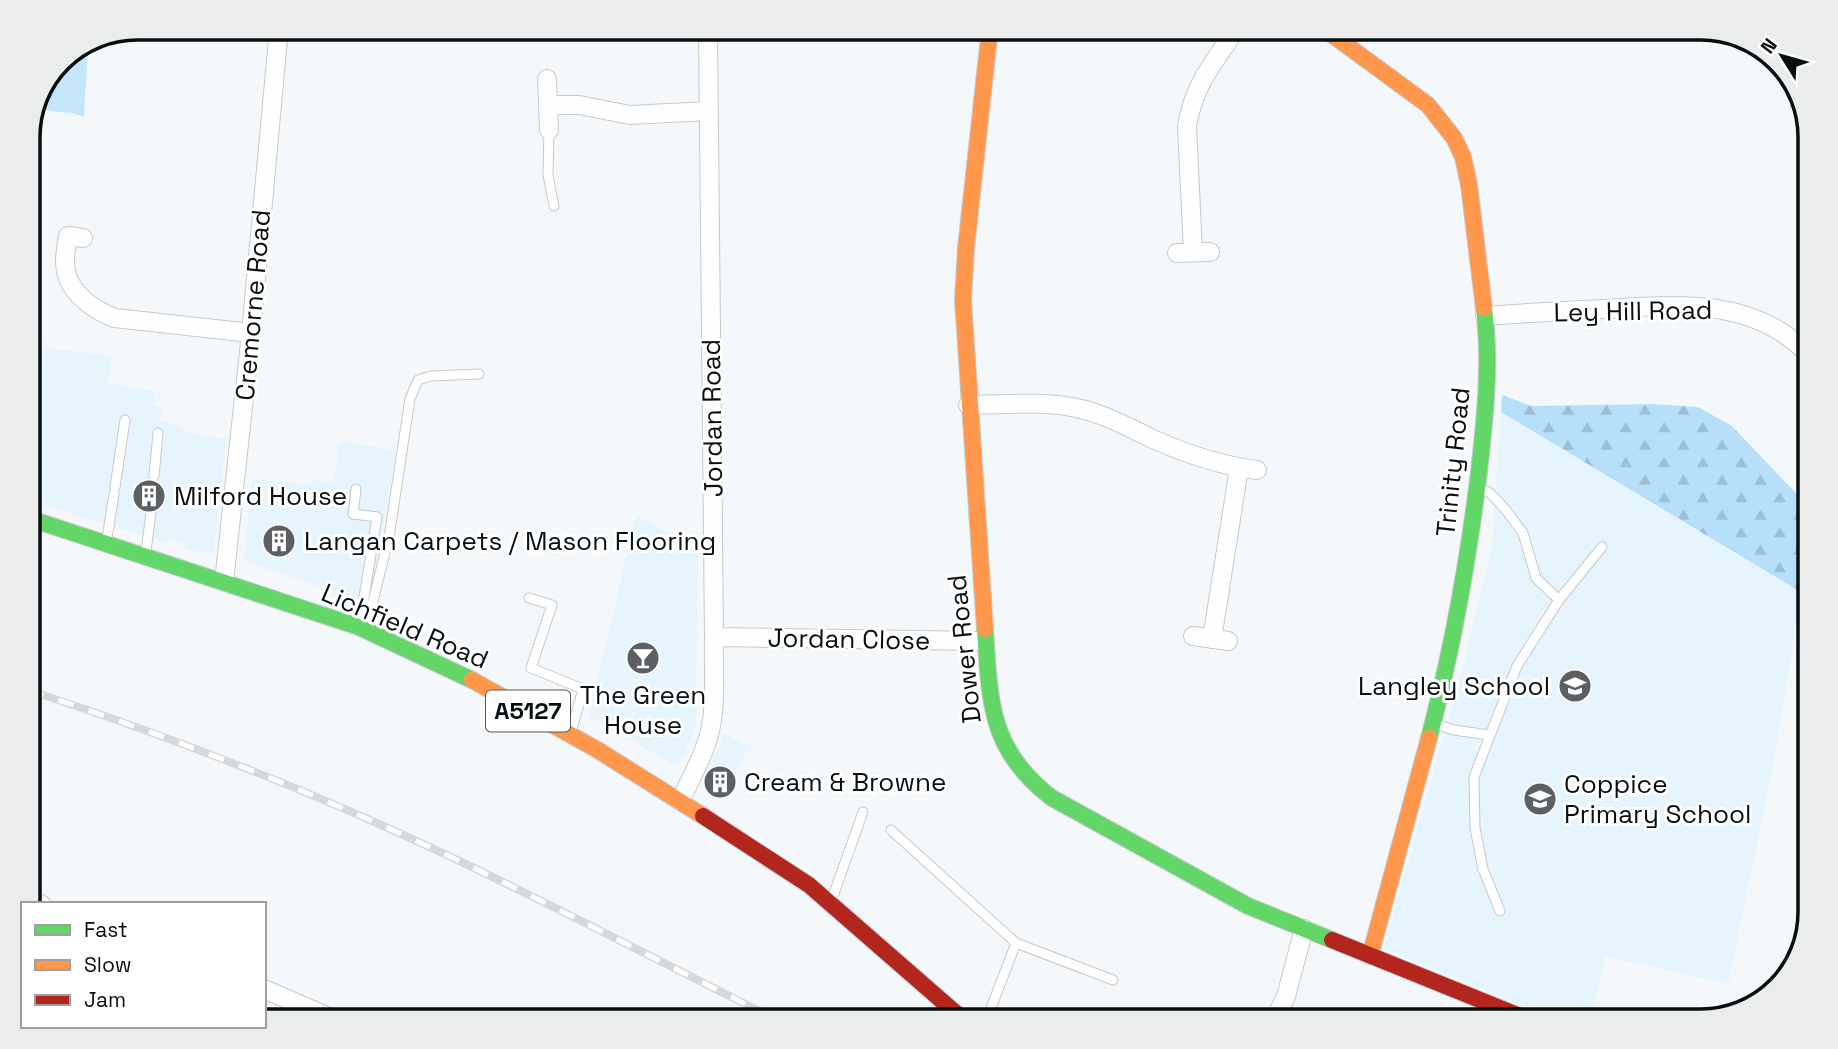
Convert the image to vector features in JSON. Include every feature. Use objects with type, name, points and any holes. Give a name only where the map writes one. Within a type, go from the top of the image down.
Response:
[{"type":"street","name":"Cremorne Road","points":[[224,582],[251,333],[278,40]]},
{"type":"street","name":"Jordan Road","points":[[680,801],[709,736],[712,718],[714,637],[708,40]]},
{"type":"street","name":"Dower Road","points":[[989,40],[963,300],[989,693],[997,732],[1011,759],[1039,789],[1079,814],[1248,906],[1502,1009]]},
{"type":"street","points":[[1194,252],[1186,126],[1193,96],[1200,81],[1229,40]]},
{"type":"street","name":"Trinity Road","points":[[1340,40],[1428,104],[1454,138],[1463,157],[1469,185],[1485,316],[1487,402],[1462,594],[1448,666],[1370,956]]},
{"type":"street","points":[[547,79],[549,130]]},
{"type":"street","points":[[548,105],[579,105],[630,115],[709,111]]},
{"type":"street","points":[[83,238],[68,236],[65,261],[67,277],[79,295],[96,311],[115,318],[251,333]]},
{"type":"street","name":"Ley Hill Road","points":[[1485,316],[1686,305],[1725,309],[1752,318],[1798,348]]},
{"type":"street","points":[[968,405],[1053,405],[1080,408],[1184,452],[1248,469],[1220,640],[1192,636]]},
{"type":"street","name":"Lichfield Road","points":[[40,522],[363,629],[462,676],[570,734],[680,801],[809,885],[951,1009]]},
{"type":"street","name":"Jordan Close","points":[[714,637],[984,641]]},
{"type":"street","points":[[1280,1009],[1286,996],[1304,929]]},
{"type":"street","points":[[266,990],[310,1009]]},
{"type":"lane","points":[[549,130],[548,175],[554,206]]},
{"type":"lane","points":[[363,629],[389,537],[410,399],[418,380],[432,376],[480,374]]},
{"type":"lane","points":[[106,544],[125,420]]},
{"type":"lane","points":[[154,476],[158,433]]},
{"type":"lane","points":[[1477,486],[1490,494],[1517,525],[1536,578],[1559,600]]},
{"type":"lane","points":[[356,489],[353,514],[377,517],[363,629]]},
{"type":"lane","points":[[145,556],[151,513]]},
{"type":"lane","points":[[1500,911],[1483,869],[1475,828],[1474,777],[1517,666],[1559,600],[1602,547]]},
{"type":"lane","points":[[529,598],[552,605],[531,667],[583,689],[570,734]]},
{"type":"lane","points":[[1433,724],[1489,736]]},
{"type":"lane","points":[[831,903],[863,811]]},
{"type":"lane","points":[[891,830],[1016,943],[1113,980]]},
{"type":"lane","points":[[991,1009],[1016,943]]},
{"type":"shaded area","points":[[88,54],[84,117],[44,111],[50,94],[60,78]]},
{"type":"shaded area","points":[[40,347],[112,356],[108,383],[155,391],[153,405],[162,407],[160,421],[183,426],[183,431],[226,439],[213,554],[185,549],[185,544],[168,539],[166,543],[40,504]]},
{"type":"shaded area","points":[[1501,412],[1798,590],[1798,611],[1774,761],[1728,984],[1605,956],[1594,1009],[1530,1009],[1384,948],[1462,672],[1492,545]]},
{"type":"shaded area","points":[[340,441],[396,451],[370,603],[244,561],[252,479],[333,483]]},
{"type":"shaded area","points":[[636,516],[698,548],[696,725],[685,753],[679,763],[674,765],[589,716]]},
{"type":"shaded area","points":[[725,734],[749,747],[719,798],[703,788],[703,780]]},
{"type":"green space","points":[[1502,395],[1531,406],[1651,404],[1698,407],[1732,426],[1798,495],[1798,590],[1501,412]]},
{"type":"railway","points":[[40,694],[201,751],[370,820],[525,893],[756,1009]]},
{"type":"traffic: fast","points":[[1429,738],[1458,606],[1479,472],[1487,370],[1484,308]]},
{"type":"traffic: fast","points":[[40,522],[359,627],[472,680]]},
{"type":"traffic: fast","points":[[985,629],[989,679],[997,723],[1004,743],[1031,780],[1052,798],[1248,906],[1332,940]]},
{"type":"traffic: slow","points":[[985,629],[963,300],[966,248],[989,40]]},
{"type":"traffic: slow","points":[[1339,40],[1428,105],[1454,138],[1463,157],[1469,185],[1484,308]]},
{"type":"traffic: slow","points":[[472,680],[596,749],[703,816]]},
{"type":"traffic: slow","points":[[1370,956],[1429,738]]},
{"type":"traffic: jam","points":[[703,816],[809,885],[951,1009]]},
{"type":"traffic: jam","points":[[1332,940],[1502,1009]]},
{"type":"place","name":"Milford House","points":[[149,496]]},
{"type":"place","name":"Langan Carpets / Mason Flooring","points":[[279,541]]},
{"type":"place","name":"The Green House","points":[[643,658]]},
{"type":"place","name":"Langley School","points":[[1575,686]]},
{"type":"place","name":"Cream & Browne","points":[[720,782]]},
{"type":"place","name":"Coppice Primary School","points":[[1540,799]]}]
